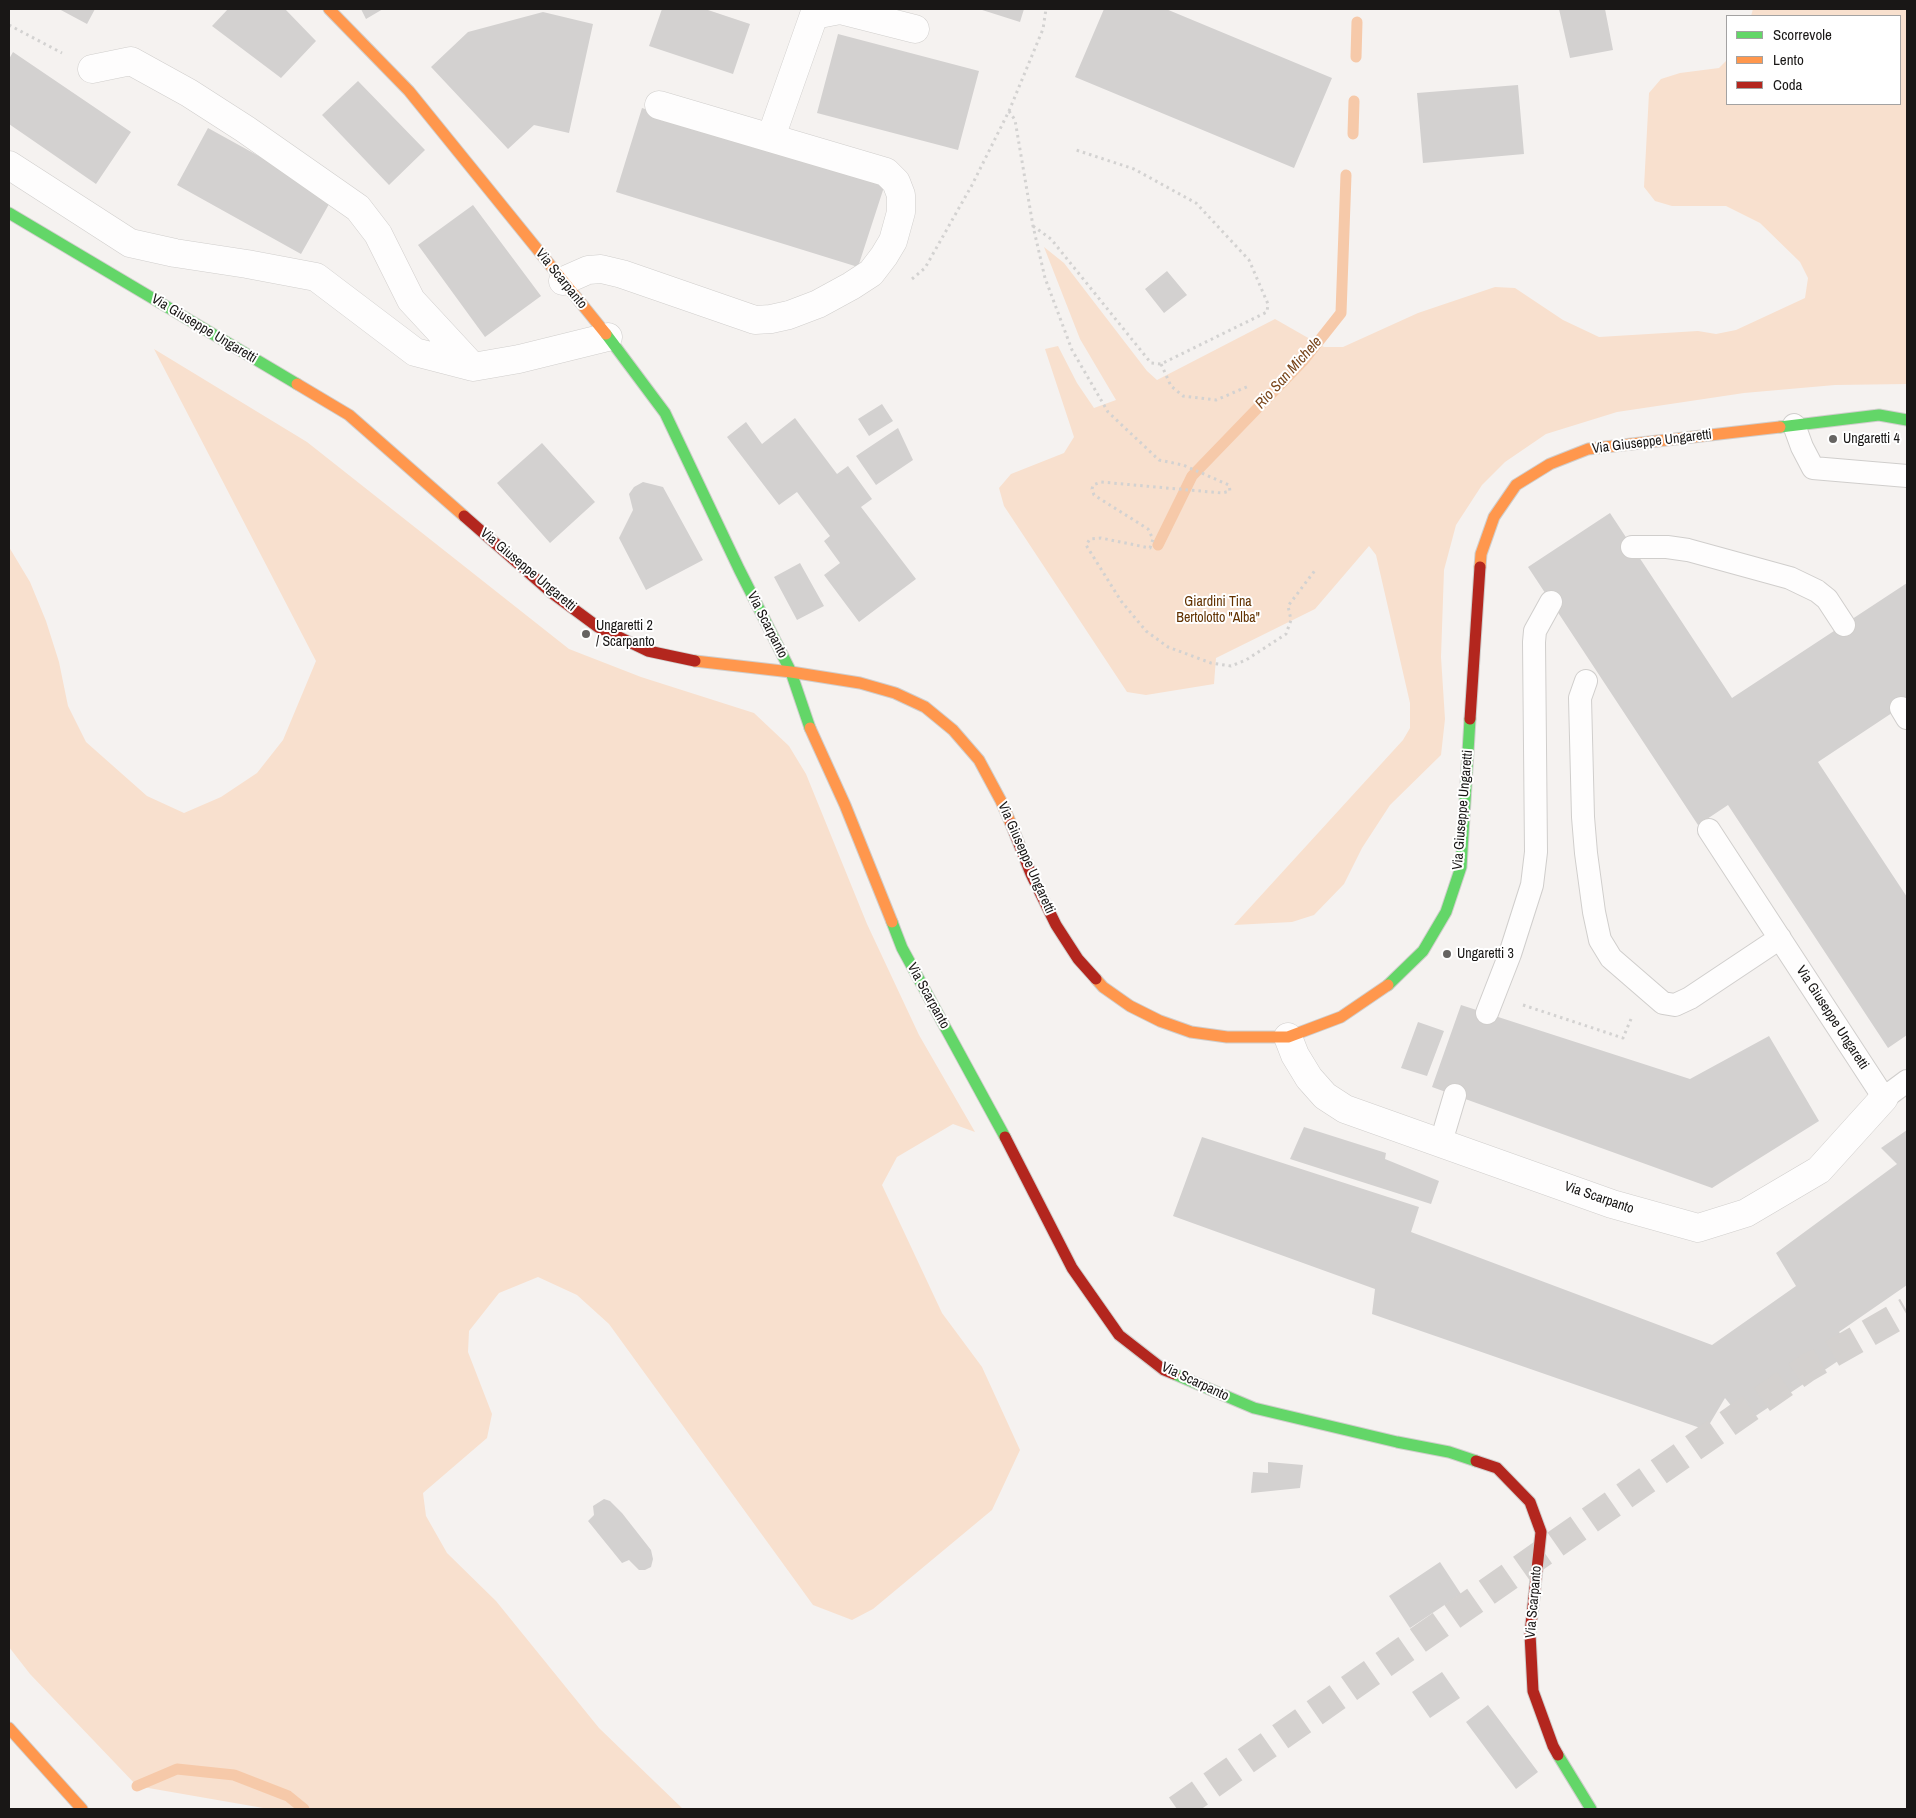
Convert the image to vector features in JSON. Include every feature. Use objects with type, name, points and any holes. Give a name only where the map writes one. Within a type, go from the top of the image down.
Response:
[{"type":"street","name":"Via Scarpanto","points":[[329,9],[409,91],[621,352],[665,413],[739,569],[791,672],[806,720],[845,806],[902,948],[1004,1134],[1072,1268],[1119,1335],[1164,1370],[1254,1408],[1397,1442],[1449,1452],[1497,1468],[1530,1502],[1541,1532],[1530,1634],[1533,1691],[1553,1746],[1591,1809]]},
{"type":"street","points":[[771,137],[812,12],[840,10],[915,29]]},
{"type":"street","points":[[92,69],[132,61],[245,129],[358,208],[378,234],[411,300],[472,367]]},
{"type":"street","points":[[563,281],[588,270],[601,269],[622,274],[756,320],[789,315],[811,307],[871,273],[884,256],[892,241],[901,212],[901,195],[896,182],[886,172],[659,104]]},
{"type":"street","points":[[9,165],[130,243],[175,254],[316,276],[415,352],[472,367],[519,359],[608,337]]},
{"type":"street","name":"Via Giuseppe Ungaretti","points":[[9,213],[349,415],[552,593],[598,627],[656,653],[698,662],[791,672],[860,684],[895,693],[925,706],[953,730],[979,760],[1001,801],[1031,874],[1056,925],[1078,959],[1103,987],[1130,1006],[1160,1021],[1191,1032],[1227,1037],[1288,1037],[1341,1017],[1384,989],[1423,950],[1446,912],[1461,867],[1481,554],[1494,517],[1516,485],[1550,464],[1588,449],[1878,415],[1907,420]]},
{"type":"street","name":"Via Scarpanto","points":[[1288,1037],[1295,1055],[1309,1078],[1325,1096],[1345,1109],[1612,1204],[1698,1228],[1746,1213],[1819,1170],[1884,1098]]},
{"type":"street","points":[[9,1728],[82,1809]]},
{"type":"lane","points":[[1794,425],[1802,447],[1813,468],[1907,476]]},
{"type":"lane","points":[[1637,554],[1667,547],[1706,554],[1790,578],[1817,591],[1851,620]]},
{"type":"lane","points":[[1490,1004],[1510,954],[1532,885],[1536,852],[1535,631],[1554,608]]},
{"type":"lane","points":[[1586,681],[1580,698],[1583,817],[1586,853],[1600,940],[1611,958],[1662,1002],[1675,1005],[1690,998],[1780,938]]},
{"type":"lane","name":"Via Giuseppe Ungaretti","points":[[1709,830],[1884,1098]]},
{"type":"lane","name":"Via Scarpanto","points":[[1884,1098],[1907,1081]]},
{"type":"lane","points":[[1442,1142],[1455,1095]]},
{"type":"path","points":[[907,284],[925,268],[972,185],[1010,111],[1043,29],[1046,9]]},
{"type":"path","points":[[9,25],[92,69]]},
{"type":"path","points":[[1010,111],[1015,120],[1032,226],[1045,278],[1072,350],[1108,412],[1160,460],[1183,465],[1229,485],[1230,491],[1222,493],[1101,482],[1093,485],[1094,495],[1148,529],[1153,539],[1150,548],[1101,538],[1090,539],[1086,545],[1121,601],[1146,631],[1168,648],[1211,663],[1231,666],[1246,660],[1286,634],[1291,620],[1288,606],[1316,569]]},
{"type":"path","points":[[1032,226],[1051,240],[1151,363],[1161,364],[1267,312],[1268,304],[1249,260],[1196,203],[1134,169],[1073,149]]},
{"type":"path","points":[[1161,364],[1171,386],[1183,396],[1216,400],[1249,386]]},
{"type":"path","points":[[1490,1004],[1623,1038]]},
{"type":"green space","name":"Giardini Tina Bertolotto \"Alba\"","points":[[1753,9],[1907,9],[1907,384],[1835,385],[1744,393],[1617,412],[1546,434],[1505,462],[1482,485],[1456,525],[1444,570],[1441,657],[1445,719],[1441,755],[1390,805],[1362,848],[1344,884],[1314,915],[1292,922],[1234,925],[1403,740],[1410,728],[1410,703],[1376,555],[1369,546],[1315,609],[1216,658],[1214,684],[1146,695],[1127,692],[1004,506],[999,488],[1011,474],[1064,453],[1074,437],[1045,349],[1058,346],[1077,383],[1094,408],[1116,400],[1080,339],[1044,247],[1064,263],[1147,371],[1157,380],[1275,319],[1324,347],[1343,347],[1418,313],[1495,287],[1515,288],[1563,320],[1599,337],[1698,331],[1716,334],[1736,330],[1805,298],[1808,278],[1800,262],[1760,223],[1726,206],[1672,206],[1655,201],[1644,187],[1649,93],[1661,79],[1680,73],[1719,68],[1726,61],[1726,105],[1901,105],[1901,15],[1751,15]]},
{"type":"green space","points":[[154,349],[307,442],[569,649],[641,677],[754,713],[789,746],[806,774],[867,924],[919,1035],[975,1132],[953,1124],[897,1157],[882,1185],[942,1313],[982,1367],[1020,1450],[992,1510],[873,1609],[852,1620],[813,1605],[609,1324],[577,1295],[538,1277],[499,1293],[469,1331],[468,1352],[492,1414],[487,1438],[423,1493],[426,1516],[447,1553],[496,1601],[599,1728],[683,1809],[269,1809],[137,1786],[30,1674],[9,1647],[9,547],[30,582],[46,621],[59,662],[68,706],[86,742],[147,796],[184,813],[221,797],[257,773],[283,740],[316,661]]},
{"type":"building","points":[[59,9],[95,9],[87,24]]},
{"type":"building","points":[[228,9],[285,9],[316,41],[281,78],[212,26]]},
{"type":"building","points":[[361,9],[383,9],[366,19]]},
{"type":"building","points":[[662,9],[705,9],[750,24],[733,74],[649,46]]},
{"type":"building","points":[[979,9],[1024,9],[1020,22]]},
{"type":"building","points":[[1104,9],[1166,9],[1332,78],[1294,168],[1075,77]]},
{"type":"building","points":[[1559,9],[1605,9],[1613,50],[1570,58]]},
{"type":"building","points":[[543,12],[593,24],[569,133],[534,125],[508,149],[431,67],[468,32]]},
{"type":"building","points":[[838,34],[979,71],[958,150],[817,113]]},
{"type":"building","points":[[13,52],[131,132],[96,184],[9,124],[9,59]]},
{"type":"building","points":[[358,81],[425,150],[389,185],[322,115]]},
{"type":"building","points":[[1518,85],[1524,154],[1423,163],[1417,93]]},
{"type":"building","points":[[642,108],[885,184],[858,267],[616,192]]},
{"type":"building","points":[[208,128],[333,197],[301,254],[177,185]]},
{"type":"building","points":[[473,205],[541,296],[485,337],[418,245]]},
{"type":"building","points":[[1167,271],[1187,295],[1164,313],[1145,289]]},
{"type":"building","points":[[882,404],[893,421],[869,436],[858,419]]},
{"type":"building","points":[[795,418],[837,474],[848,466],[872,499],[861,507],[916,579],[859,622],[824,575],[840,563],[824,541],[830,536],[797,492],[779,505],[727,437],[746,422],[762,444]]},
{"type":"building","points":[[898,428],[913,460],[876,485],[856,456]]},
{"type":"building","points":[[542,443],[595,502],[550,543],[497,483]]},
{"type":"building","points":[[643,482],[663,487],[703,560],[646,590],[619,538],[633,510],[629,494],[634,487]]},
{"type":"building","points":[[1610,513],[1732,698],[1907,583],[1907,703],[1818,762],[1907,897],[1907,1035],[1888,1048],[1728,805],[1698,825],[1528,567]]},
{"type":"building","points":[[800,563],[824,606],[797,620],[774,577]]},
{"type":"building","points":[[1461,1005],[1690,1079],[1769,1036],[1819,1121],[1712,1188],[1432,1087]]},
{"type":"building","points":[[1418,1022],[1444,1031],[1427,1076],[1401,1068]]},
{"type":"building","points":[[1304,1127],[1386,1153],[1385,1159],[1439,1181],[1431,1204],[1290,1159]]},
{"type":"building","points":[[1907,1130],[1907,1285],[1839,1332],[1853,1351],[1745,1423],[1725,1398],[1706,1430],[1372,1314],[1375,1289],[1173,1216],[1202,1137],[1419,1207],[1411,1232],[1712,1345],[1796,1286],[1776,1253],[1897,1164],[1881,1148]]},
{"type":"building","points":[[1268,1462],[1303,1465],[1300,1488],[1251,1493],[1253,1472],[1268,1473]]},
{"type":"building","points":[[604,1499],[610,1501],[622,1513],[651,1550],[653,1559],[651,1567],[639,1570],[629,1560],[622,1563],[588,1521],[594,1515],[593,1506]]},
{"type":"building","points":[[1440,1562],[1461,1594],[1410,1628],[1389,1596]]},
{"type":"building","points":[[1442,1672],[1460,1698],[1430,1718],[1412,1692]]},
{"type":"building","points":[[1488,1705],[1538,1772],[1516,1789],[1466,1722]]},
{"type":"waterway","name":"Rio San Michele","points":[[1356,57],[1357,22]]},
{"type":"waterway","name":"Rio San Michele","points":[[1353,134],[1354,101]]},
{"type":"waterway","name":"Rio San Michele","points":[[1158,545],[1192,476],[1303,361],[1341,313],[1346,175]]},
{"type":"waterway","points":[[137,1786],[177,1769],[234,1775],[288,1796],[304,1809]]},
{"type":"tunnel","points":[[1177,1809],[1807,1368],[1907,1311]]},
{"type":"traffic: fast","points":[[9,213],[297,384]]},
{"type":"traffic: fast","points":[[606,334],[665,413],[739,569],[791,672],[810,728]]},
{"type":"traffic: fast","points":[[1780,427],[1879,415],[1907,420]]},
{"type":"traffic: fast","points":[[1388,985],[1423,951],[1446,912],[1461,867],[1470,719]]},
{"type":"traffic: fast","points":[[892,922],[902,948],[1005,1137]]},
{"type":"traffic: fast","points":[[1174,1374],[1254,1408],[1397,1442],[1449,1452],[1476,1461]]},
{"type":"traffic: fast","points":[[1558,1755],[1591,1809]]},
{"type":"traffic: slow","points":[[329,9],[409,91],[606,334]]},
{"type":"traffic: slow","points":[[297,384],[349,415],[464,516]]},
{"type":"traffic: slow","points":[[1480,567],[1481,554],[1494,517],[1516,485],[1550,464],[1588,449],[1780,427]]},
{"type":"traffic: slow","points":[[695,661],[791,672],[860,683],[895,693],[925,707],[953,730],[979,760],[1011,824]]},
{"type":"traffic: slow","points":[[810,728],[845,805],[892,922]]},
{"type":"traffic: slow","points":[[1096,979],[1103,987],[1130,1006],[1160,1021],[1191,1032],[1227,1037],[1288,1037],[1341,1017],[1388,985]]},
{"type":"traffic: slow","points":[[9,1728],[82,1809]]},
{"type":"traffic: jam","points":[[464,516],[552,593],[598,627],[648,651],[695,661]]},
{"type":"traffic: jam","points":[[1470,719],[1480,567]]},
{"type":"traffic: jam","points":[[1011,824],[1031,874],[1056,925],[1078,959],[1096,979]]},
{"type":"traffic: jam","points":[[1005,1137],[1072,1268],[1119,1335],[1164,1370],[1174,1374]]},
{"type":"traffic: jam","points":[[1476,1461],[1497,1468],[1530,1502],[1541,1532],[1530,1634],[1533,1691],[1558,1755]]},
{"type":"place","name":"Ungaretti 4","points":[[1833,439]]},
{"type":"place","name":"Ungaretti 2 / Scarpanto","points":[[586,634]]},
{"type":"place","name":"Ungaretti 3","points":[[1447,954]]}]
